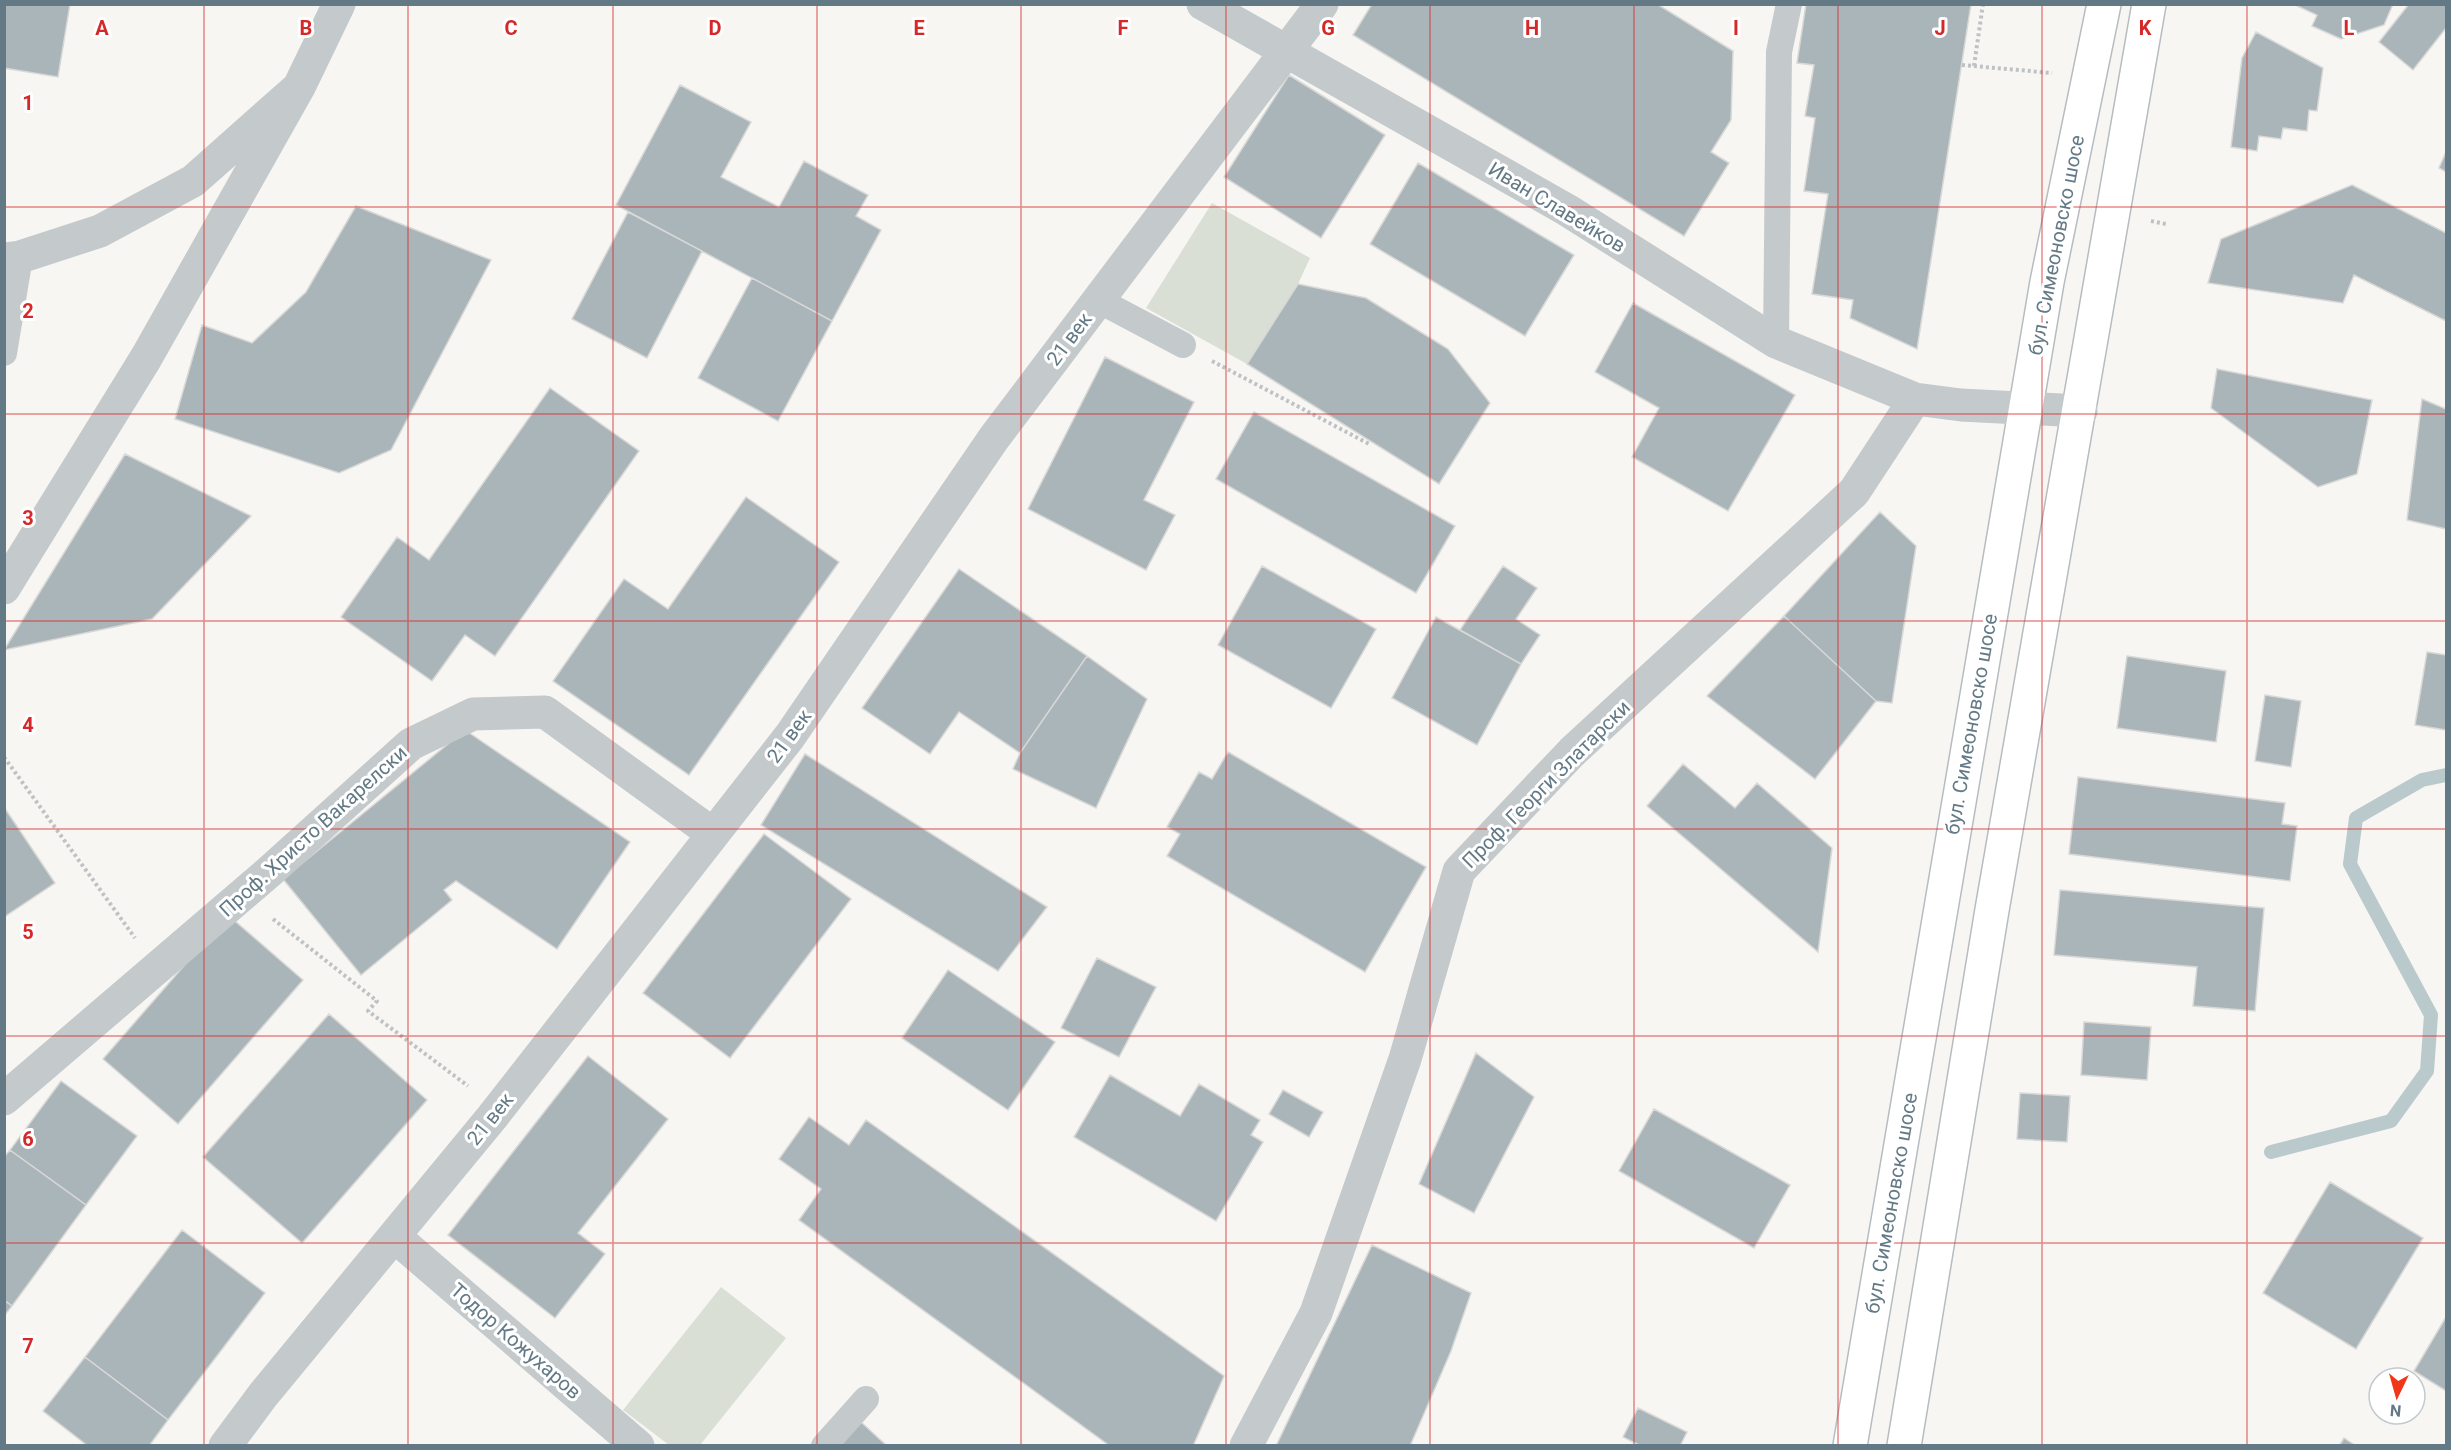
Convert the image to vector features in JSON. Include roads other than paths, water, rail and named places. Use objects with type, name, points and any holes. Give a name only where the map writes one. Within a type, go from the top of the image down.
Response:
[{"type":"main road","name":"бул. Симеоновско шосе","points":[[1850,1446],[2047,282],[2104,4]]},
{"type":"main road","points":[[1904,1446],[1992,910],[2081,411],[2149,4]]},
{"type":"street","points":[[4,588],[146,358],[299,87],[339,4]]},
{"type":"street","name":"Иван Славейков","points":[[1203,4],[1567,210],[1776,342],[1914,399]]},
{"type":"street","name":"21 век","points":[[225,1446],[263,1395],[488,1123],[790,736],[994,438],[1322,4]]},
{"type":"street","points":[[12,258],[100,231],[193,181],[299,87]]},
{"type":"street","points":[[1914,399],[1961,405],[2081,411]]},
{"type":"street","name":"Проф. Георги Златарски","points":[[1246,1446],[1316,1313],[1405,1059],[1460,871],[1572,752],[1854,492],[1914,399]]},
{"type":"street","name":"Проф. Христо Вакарелски","points":[[4,1099],[269,872],[411,744],[473,714],[545,712],[713,834]]},
{"type":"street","name":"Тодор Кожухаров","points":[[394,1236],[638,1446]]},
{"type":"lane","points":[[1776,342],[1779,52],[1789,4]]},
{"type":"lane","points":[[4,353],[12,258]]},
{"type":"lane","points":[[1098,300],[1183,345]]},
{"type":"lane","points":[[824,1446],[866,1399]]},
{"type":"waterway","points":[[2271,1152],[2391,1121],[2427,1071],[2431,1015],[2350,864],[2356,818],[2422,780],[2446,775]]}]
